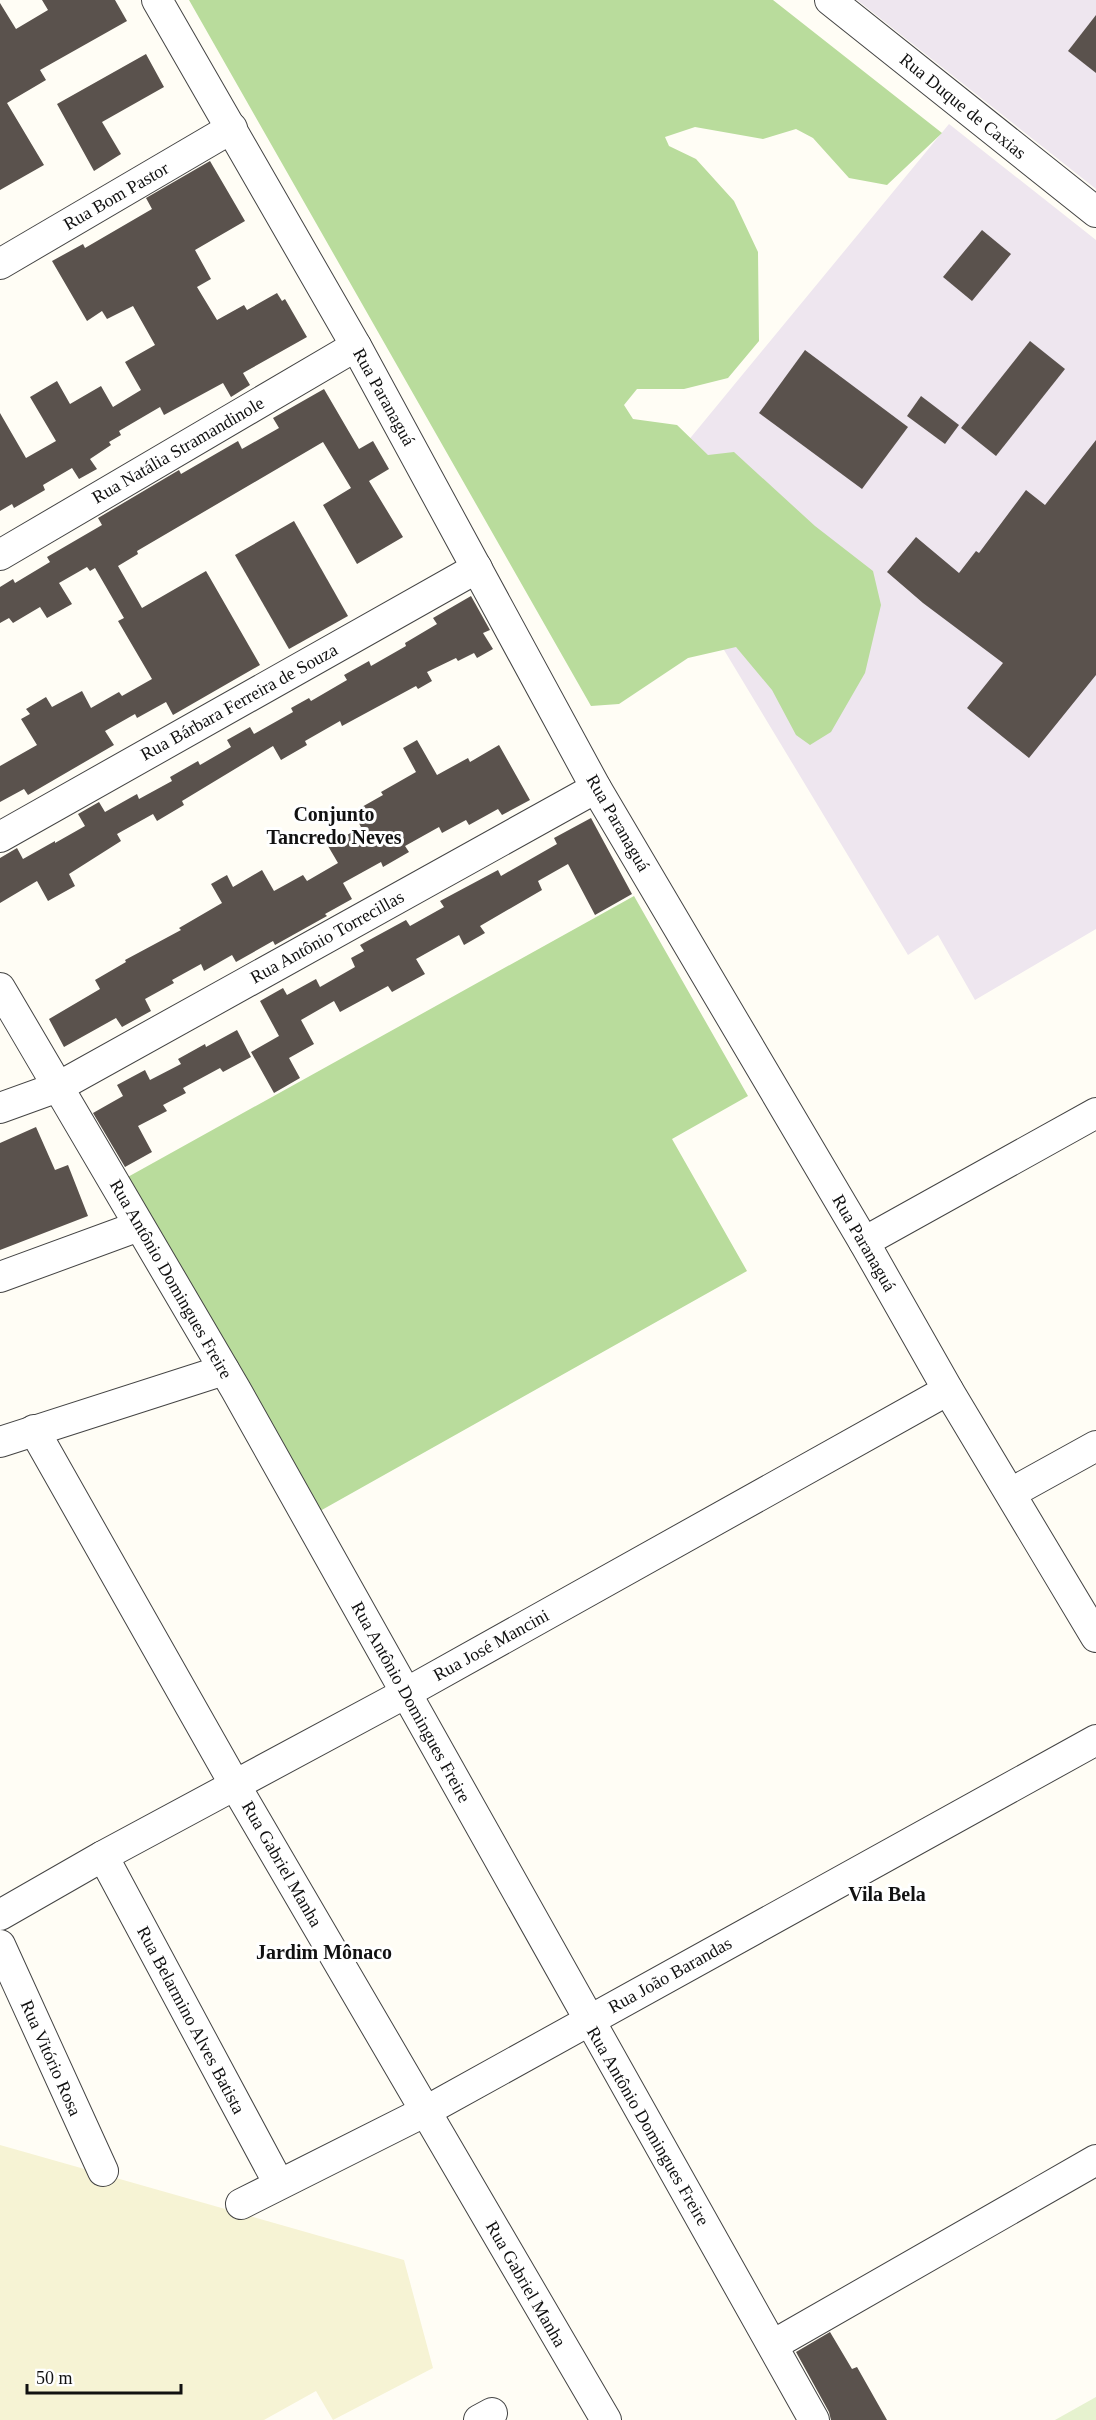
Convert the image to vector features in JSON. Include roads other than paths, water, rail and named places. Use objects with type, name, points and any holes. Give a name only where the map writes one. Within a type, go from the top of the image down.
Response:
[{"type":"street","name":"Rua Paranaguá","points":[[157,0],[356,346],[596,788],[864,1242],[948,1390],[1096,1635]]},
{"type":"street","name":"Rua Duque de Caxias","points":[[830,0],[1096,212]]},
{"type":"street","name":"Rua Bom Pastor","points":[[0,264],[232,128]]},
{"type":"street","name":"Rua Natália Stramandinole","points":[[0,555],[356,346]]},
{"type":"street","name":"Rua Bárbara Ferreira de Souza","points":[[0,837],[477,568]]},
{"type":"street","name":"Rua Antônio Torrecillas","points":[[0,1108],[58,1087],[596,788]]},
{"type":"street","name":"Rua Antônio Domingues Freire","points":[[0,988],[224,1370],[814,2420]]},
{"type":"street","points":[[864,1242],[1096,1113]]},
{"type":"street","points":[[0,1277],[139,1226]]},
{"type":"street","points":[[0,1442],[224,1370]]},
{"type":"street","name":"Rua José Mancini","points":[[0,1915],[103,1856],[406,1693],[948,1390]]},
{"type":"street","name":"Rua Gabriel Manha","points":[[34,1430],[235,1785],[606,2420]]},
{"type":"street","points":[[1011,1493],[1096,1446]]},
{"type":"street","name":"Rua João Barandas","points":[[241,2204],[426,2111],[1096,1740]]},
{"type":"street","name":"Rua Belarmino Alves Batista","points":[[103,1856],[279,2184]]},
{"type":"street","name":"Rua Vitório Rosa","points":[[0,1944],[103,2171]]},
{"type":"street","points":[[773,2345],[1096,2160]]},
{"type":"district","name":"Conjunto Tancredo Neves","points":[[334,826]]},
{"type":"district","name":"Vila Bela","points":[[887,1894]]},
{"type":"district","name":"Jardim Mônaco","points":[[324,1952]]}]
